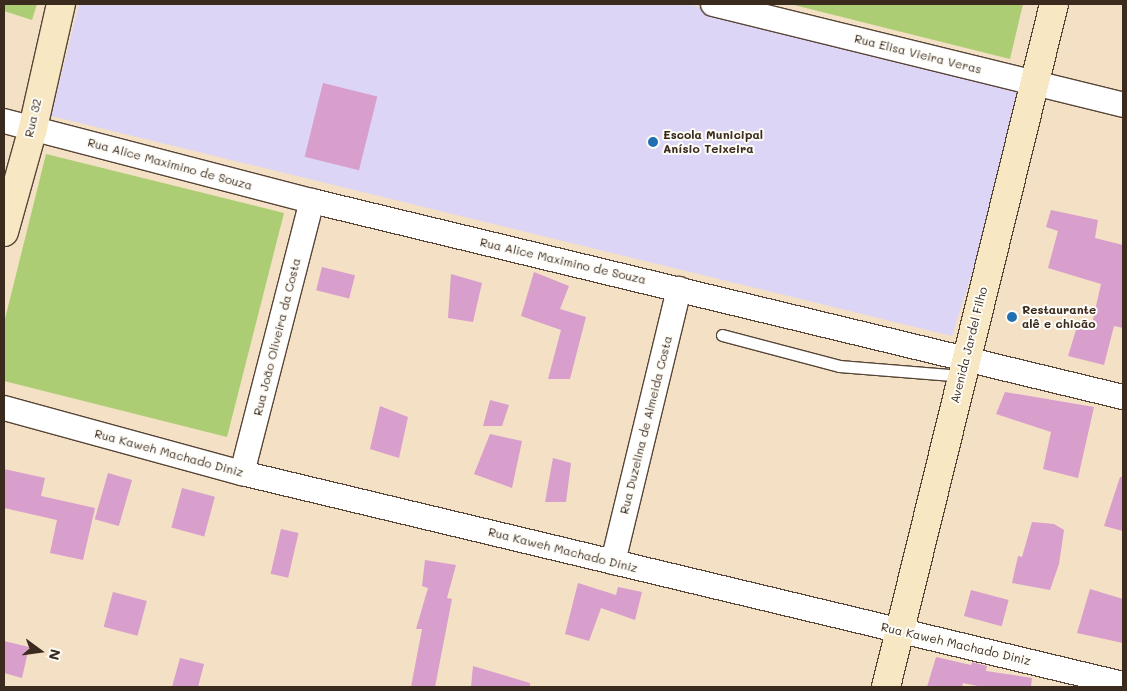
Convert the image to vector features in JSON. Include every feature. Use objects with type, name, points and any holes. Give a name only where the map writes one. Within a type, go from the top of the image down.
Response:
[{"type":"main road","name":"Rua 32","points":[[4,232],[34,128],[61,4]]},
{"type":"main road","name":"Avenida Jardel Filho","points":[[886,687],[1054,4]]},
{"type":"street","name":"Rua Elisa Vieira Veras","points":[[713,4],[746,8],[1123,105]]},
{"type":"street","name":"Rua Alice Maximino de Souza","points":[[4,121],[312,202],[679,289],[964,367],[1123,397]]},
{"type":"street","name":"Rua João Oliveira da Costa","points":[[242,473],[312,202]]},
{"type":"street","name":"Rua Duzelina de Almeida Costa","points":[[612,562],[679,289]]},
{"type":"street","name":"Rua Kaweh Machado Diniz","points":[[4,408],[242,473],[1123,684]]},
{"type":"lane","points":[[722,336],[839,366],[964,367]]},
{"type":"shaded area","points":[[79,4],[686,4],[1032,85],[952,336],[51,116]]},
{"type":"green space","points":[[4,4],[37,4],[32,20],[4,11]]},
{"type":"green space","points":[[790,4],[1023,4],[1010,59]]},
{"type":"green space","points":[[46,154],[284,213],[227,437],[4,381],[4,323]]},
{"type":"building","points":[[323,83],[377,97],[359,170],[305,157]]},
{"type":"building","points":[[1051,210],[1098,220],[1095,238],[1123,245],[1123,328],[1114,326],[1104,365],[1068,356],[1079,320],[1092,324],[1101,284],[1048,268],[1058,231],[1046,227]]},
{"type":"building","points":[[322,267],[355,275],[349,299],[316,290]]},
{"type":"building","points":[[534,272],[569,286],[560,309],[586,317],[570,379],[548,379],[561,330],[521,316]]},
{"type":"building","points":[[451,274],[482,283],[473,322],[448,318]]},
{"type":"building","points":[[1005,392],[1094,407],[1078,478],[1043,469],[1051,432],[996,414]]},
{"type":"building","points":[[490,400],[509,405],[502,426],[483,426]]},
{"type":"building","points":[[380,406],[408,417],[399,458],[370,449]]},
{"type":"building","points":[[490,434],[522,441],[512,488],[474,474]]},
{"type":"building","points":[[553,458],[571,463],[566,502],[545,502]]},
{"type":"building","points":[[4,469],[45,478],[41,496],[95,508],[83,560],[50,553],[57,520],[4,508]]},
{"type":"building","points":[[108,473],[132,480],[119,526],[95,519]]},
{"type":"building","points":[[1120,477],[1123,477],[1123,531],[1104,526]]},
{"type":"building","points":[[182,488],[215,497],[204,536],[171,528]]},
{"type":"building","points":[[1032,522],[1054,524],[1064,530],[1059,564],[1050,590],[1012,583],[1018,556],[1022,557]]},
{"type":"building","points":[[281,529],[299,533],[288,578],[271,574]]},
{"type":"building","points":[[425,560],[456,565],[447,598],[452,599],[435,687],[411,687],[422,629],[416,629],[428,588],[422,586]]},
{"type":"building","points":[[578,583],[616,595],[618,587],[642,592],[635,620],[601,608],[589,641],[565,634]]},
{"type":"building","points":[[1090,589],[1123,599],[1123,643],[1077,633]]},
{"type":"building","points":[[971,590],[1009,600],[1002,626],[964,616]]},
{"type":"building","points":[[113,592],[147,601],[137,636],[104,627]]},
{"type":"building","points":[[4,641],[29,647],[22,678],[4,673]]},
{"type":"building","points":[[936,657],[971,665],[972,662],[987,666],[986,671],[1032,678],[1031,687],[983,687],[963,683],[962,687],[927,687]]},
{"type":"building","points":[[180,658],[204,664],[198,687],[172,687]]},
{"type":"building","points":[[473,666],[530,683],[530,687],[471,687]]},
{"type":"place","name":"Escola Municipal Anísio Teixeira","points":[[653,142]]},
{"type":"place","name":"Restaurante alê e chicão","points":[[1012,317]]}]
